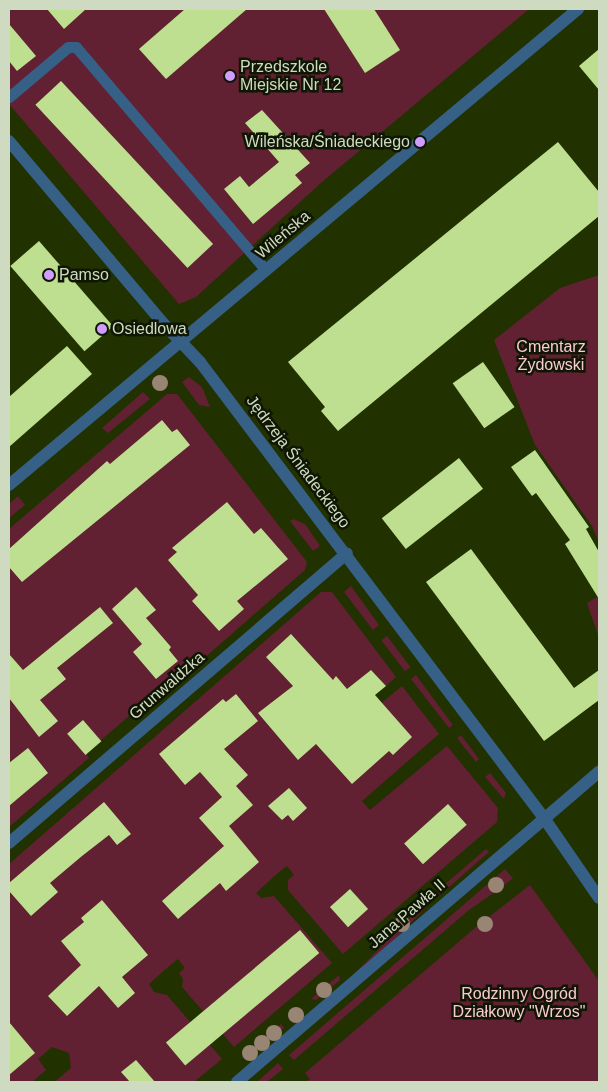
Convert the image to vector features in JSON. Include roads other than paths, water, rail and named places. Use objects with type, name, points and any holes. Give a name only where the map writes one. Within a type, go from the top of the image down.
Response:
[{"type":"street","name":"Wileńska","points":[[9,485],[578,9]]},
{"type":"street","name":"Jędrzeja Śniadeckiego","points":[[9,141],[181,341],[347,554],[544,818],[599,898]]},
{"type":"street","name":"Grunwaldzka","points":[[9,843],[347,554]]},
{"type":"street","name":"Jana Pawła II","points":[[237,1082],[599,772]]},
{"type":"lane","points":[[9,97],[68,47],[76,47],[266,270]]},
{"type":"place","name":"Przedszkole Miejskie Nr 12","points":[[230,76]]},
{"type":"place","name":"Wileńska/Śniadeckiego","points":[[420,142]]},
{"type":"place","name":"Pamso","points":[[49,275]]},
{"type":"place","name":"Osiedlowa","points":[[102,329]]},
{"type":"park label","name":"Cmentarz Żydowski","points":[[551,356]]},
{"type":"park label","name":"Rodzinny Ogród Działkowy \"Wrzos\"","points":[[519,1003]]}]
